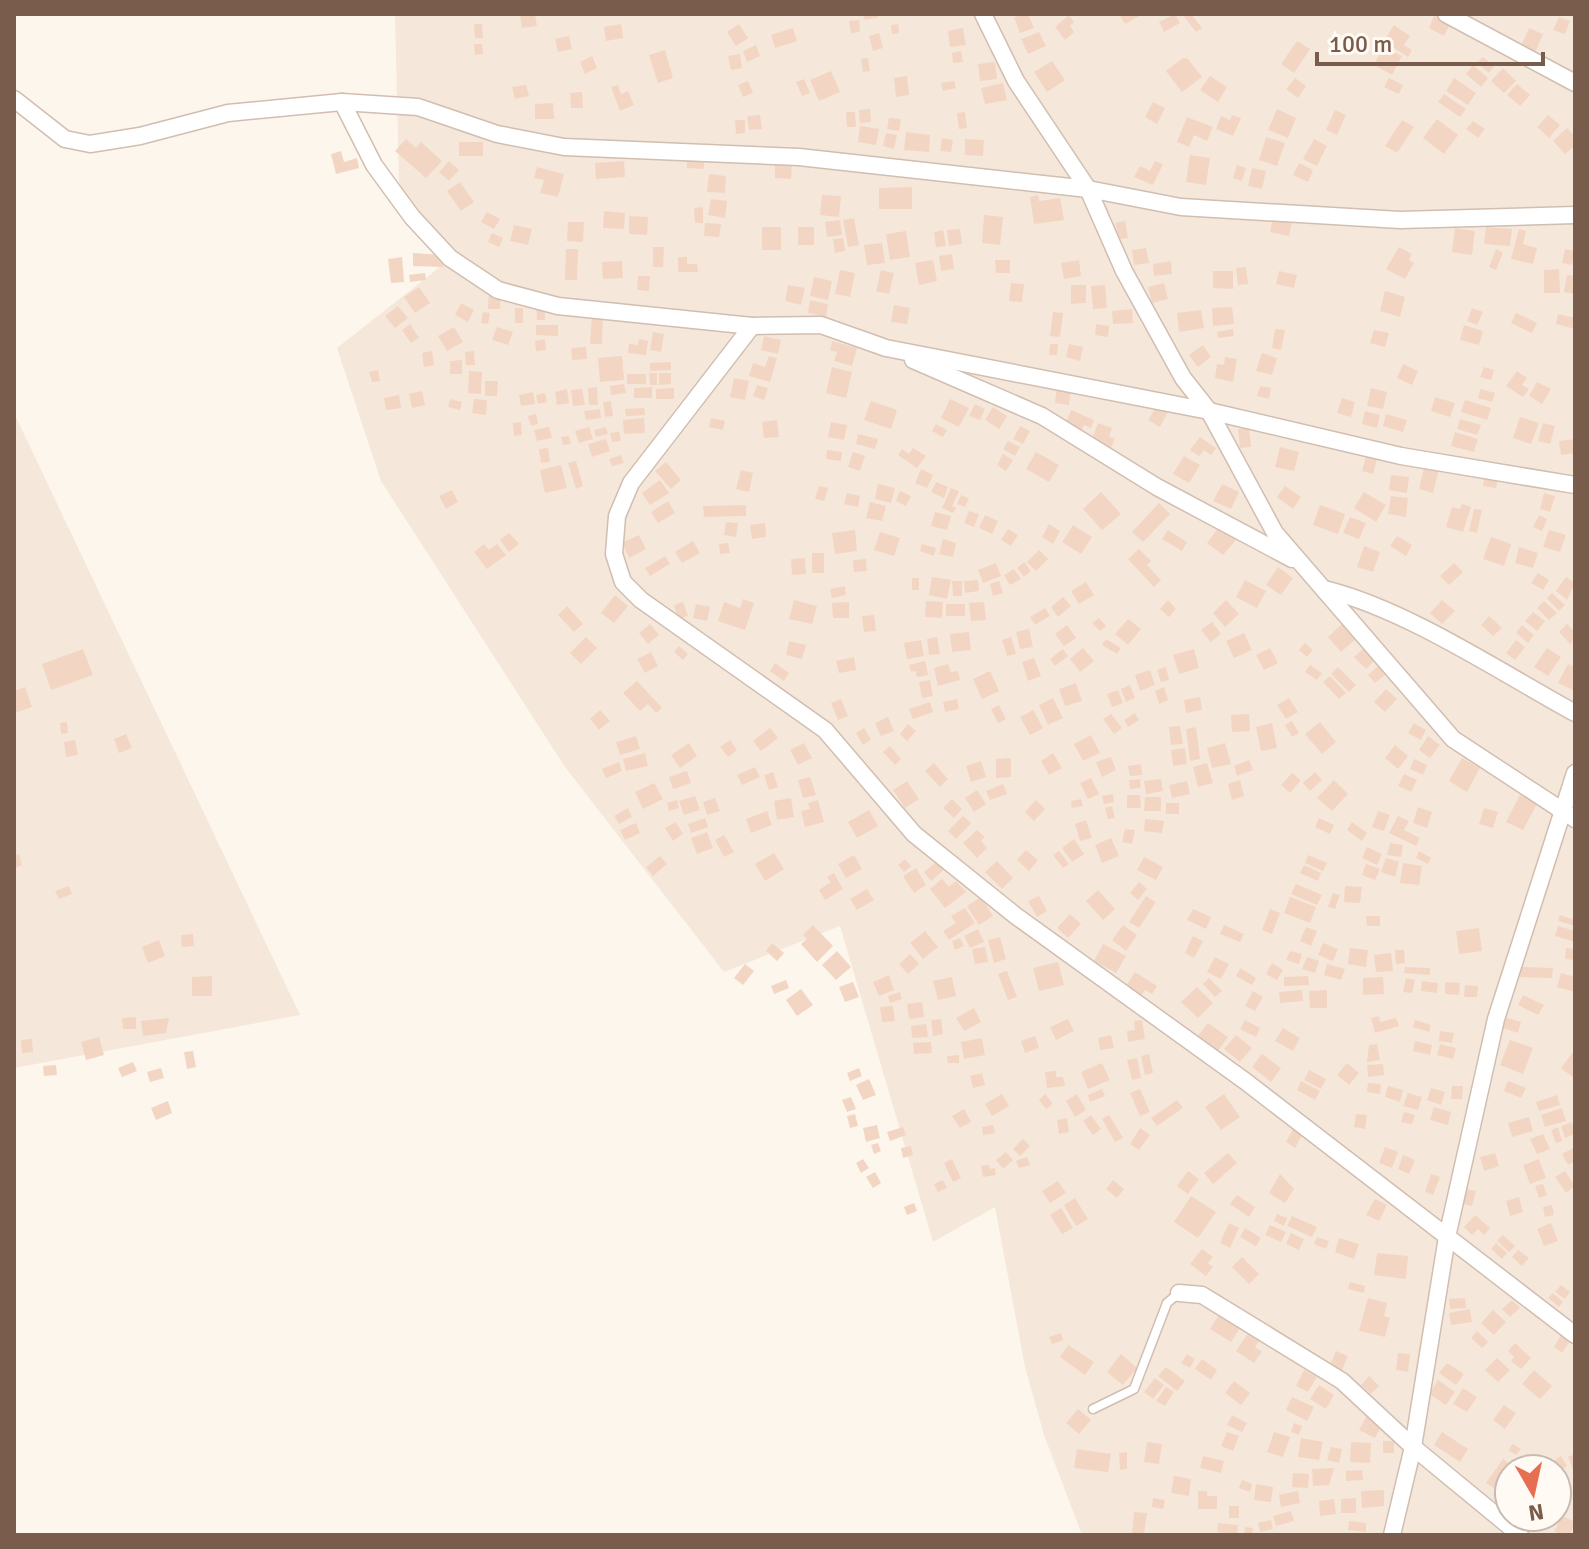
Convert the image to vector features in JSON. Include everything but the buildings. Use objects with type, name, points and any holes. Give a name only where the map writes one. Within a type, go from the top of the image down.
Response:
[{"type":"street","points":[[983,14],[1016,81],[1088,189],[1124,271],[1183,378],[1209,411],[1275,533],[1297,562],[1328,590],[1377,655],[1453,739],[1570,815]]},
{"type":"street","points":[[1446,14],[1575,83]]},
{"type":"street","points":[[14,99],[65,139],[90,144],[140,136],[228,113],[342,102],[418,107],[497,134],[564,147],[799,157],[1088,189],[1181,207],[1400,220],[1575,215]]},
{"type":"street","points":[[342,102],[374,165],[412,217],[450,258],[498,290],[558,306],[752,326],[821,325],[886,348],[1042,416],[1157,487],[1297,562]]},
{"type":"street","points":[[752,326],[631,483],[617,516],[614,554],[623,582],[641,600],[825,730],[914,834],[1016,916],[1245,1081],[1575,1335]]},
{"type":"street","points":[[886,348],[1209,411],[1401,456],[1575,485]]},
{"type":"street","points":[[1328,590],[1357,598],[1404,620],[1575,713]]},
{"type":"street","points":[[1392,1535],[1413,1447],[1447,1237],[1496,1019],[1570,815],[1575,773]]},
{"type":"street","points":[[1179,1293],[1202,1295],[1342,1381],[1413,1447],[1520,1535]]},
{"type":"lane","points":[[1093,1409],[1134,1389],[1167,1303],[1179,1293]]},
{"type":"shaded area","points":[[395,14],[1575,14],[1575,1535],[1082,1535],[1044,1435],[1025,1367],[995,1207],[933,1242],[840,926],[724,972],[565,767],[381,481],[337,348],[450,259],[399,183]]},
{"type":"shaded area","points":[[14,413],[300,1015],[14,1068]]}]
